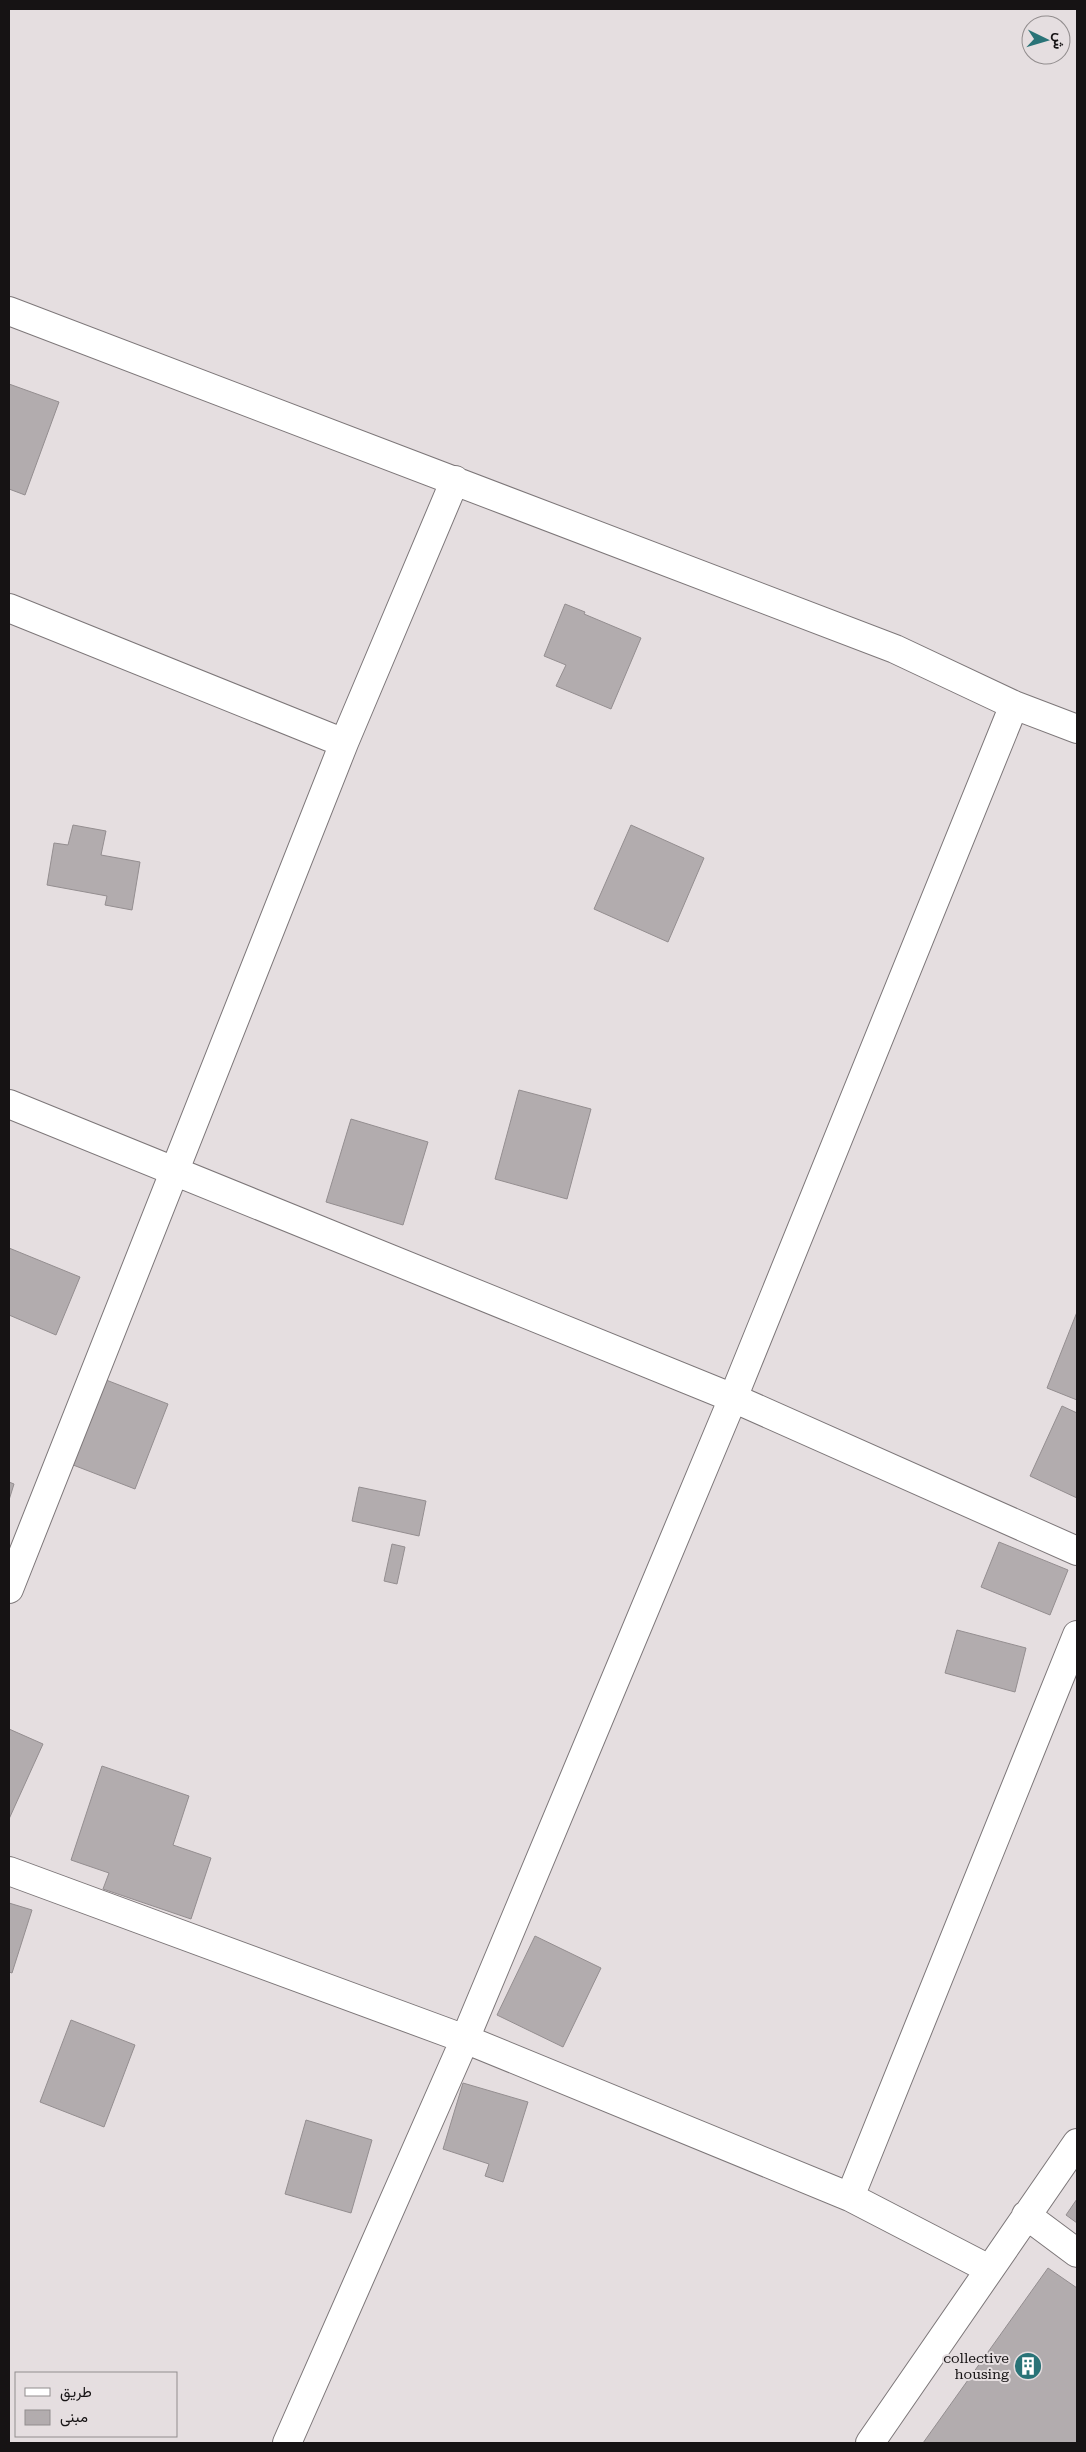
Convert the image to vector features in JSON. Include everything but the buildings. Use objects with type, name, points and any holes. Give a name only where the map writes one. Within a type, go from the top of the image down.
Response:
[{"type":"street","points":[[9,311],[895,649],[1014,705],[1077,729]]},
{"type":"street","points":[[11,1578],[344,743],[455,480]]},
{"type":"street","points":[[9,608],[344,743]]},
{"type":"street","points":[[287,2443],[465,2039],[733,1398],[1014,705]]},
{"type":"street","points":[[9,1104],[733,1398],[1077,1551]]},
{"type":"street","points":[[850,2197],[1077,1635]]},
{"type":"street","points":[[9,1870],[465,2039],[850,2197],[990,2269]]},
{"type":"street","points":[[870,2443],[1077,2143]]},
{"type":"street","points":[[1026,2215],[1077,2253]]},
{"type":"place","name":"collective housing","points":[[1028,2366]]}]
